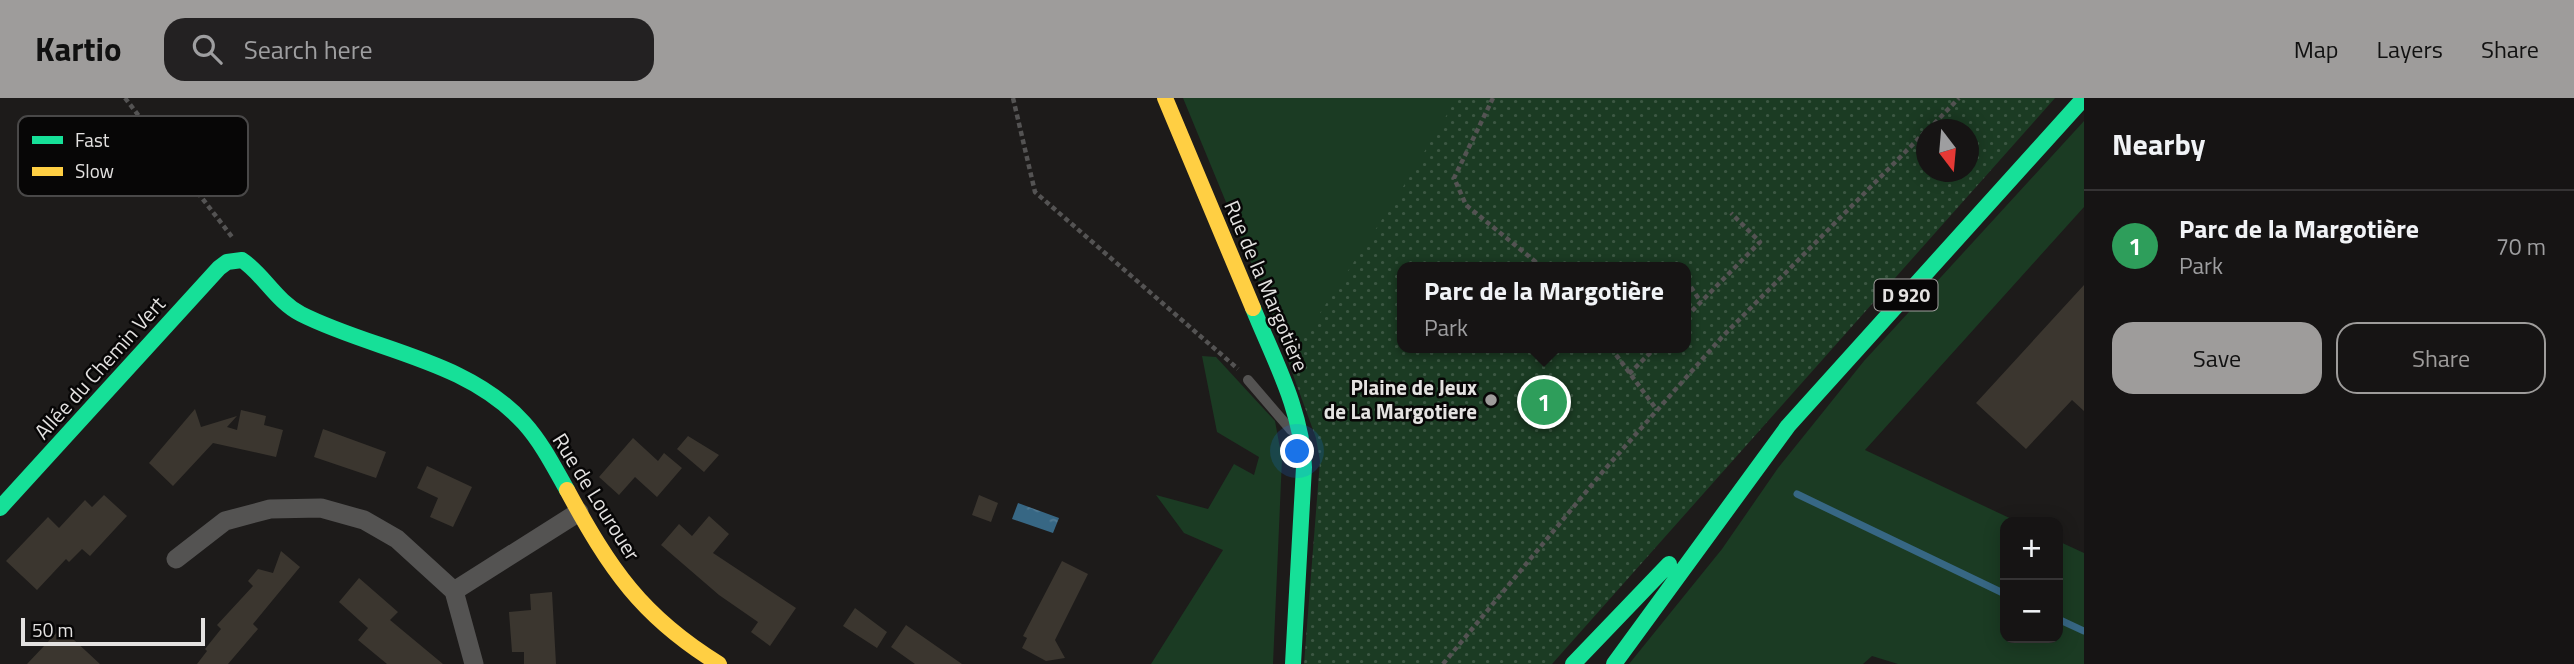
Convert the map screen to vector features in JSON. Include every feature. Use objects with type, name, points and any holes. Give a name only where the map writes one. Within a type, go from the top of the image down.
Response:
[{"type":"street","name":"Rue de la Margotière","points":[[1165,98],[1293,407],[1303,444],[1293,664]]},
{"type":"street","name":"D 920","points":[[1614,664],[1788,426],[2084,98]]},
{"type":"street","name":"Rue de Lourouer","points":[[236,260],[249,264],[290,307],[338,331],[457,373],[484,388],[514,413],[527,427],[612,563],[647,610],[690,647],[719,664]]},
{"type":"street","name":"Allée du Chemin Vert","points":[[0,508],[219,268],[236,260]]},
{"type":"street","name":"D 920","points":[[1573,664],[1735,496]]},
{"type":"street","points":[[176,559],[225,521],[270,509],[321,508],[363,520],[397,539],[454,591],[474,664]]},
{"type":"street","points":[[454,591],[579,512]]},
{"type":"lane","points":[[1248,380],[1303,444]]},
{"type":"path","points":[[125,98],[139,116]]},
{"type":"path","points":[[1013,98],[1035,192],[1222,353],[1248,380]]},
{"type":"path","points":[[1493,98],[1454,178],[1466,205],[1536,262]]},
{"type":"path","points":[[1938,119],[1959,98]]},
{"type":"path","points":[[1443,664],[1605,469],[1722,337],[1916,141]]},
{"type":"path","points":[[201,196],[239,248],[236,260]]},
{"type":"path","points":[[1691,312],[1760,242],[1731,213]]},
{"type":"path","points":[[1691,287],[1701,302]]},
{"type":"path","points":[[1614,353],[1657,410]]},
{"type":"path","points":[[1629,374],[1650,353]]},
{"type":"green space","name":"Plaine de Jeux de La Margotiere","points":[[1183,98],[1935,98],[1420,664],[1336,452],[1304,339],[1288,361],[1273,316]]},
{"type":"green space","name":"Plaine de Jeux de La Margotiere","points":[[1457,98],[2055,98],[1552,664],[1304,664],[1320,461],[1316,438],[1288,361],[1395,200]]},
{"type":"green space","points":[[2084,121],[2084,207],[1865,450],[2007,517],[2000,517],[2000,643],[2063,643],[2063,543],[2084,553],[2084,664],[1898,664],[1872,656],[1863,664],[1629,664],[1722,549],[1778,468],[1864,361]]},
{"type":"green space","points":[[1202,356],[1216,357],[1275,421],[1282,459],[1273,664],[1151,664],[1223,550],[1184,533],[1156,495],[1208,509],[1234,464],[1254,475],[1259,457],[1217,432]]},
{"type":"water","points":[[1018,503],[1059,518],[1053,533],[1012,519]]},
{"type":"building","points":[[2084,285],[2084,411],[2072,400],[2026,449],[1976,403]]},
{"type":"building","points":[[195,409],[201,427],[237,416],[227,427],[237,430],[241,410],[266,416],[264,425],[283,430],[276,457],[213,443],[173,486],[149,463]]},
{"type":"building","points":[[323,429],[386,452],[376,478],[314,457]]},
{"type":"building","points":[[688,436],[719,455],[704,472],[677,449]]},
{"type":"building","points":[[633,438],[658,461],[664,453],[682,468],[657,497],[635,477],[619,495],[599,477]]},
{"type":"building","points":[[427,466],[472,487],[453,527],[430,517],[438,498],[417,488]]},
{"type":"building","points":[[104,495],[127,516],[90,556],[82,549],[69,562],[66,559],[37,590],[6,561],[48,517],[59,528],[85,500],[92,507]]},
{"type":"building","points":[[979,495],[998,503],[991,522],[972,515]]},
{"type":"building","points":[[709,516],[729,534],[713,553],[796,608],[770,646],[751,632],[758,622],[719,595],[661,545],[679,524],[692,536]]},
{"type":"building","points":[[281,551],[300,567],[253,624],[258,629],[228,664],[197,664],[221,629],[217,625],[253,586],[248,581],[258,569],[273,573]]},
{"type":"building","points":[[1062,561],[1088,574],[1055,640],[1065,658],[1046,661],[1022,648],[1027,638],[1023,636]]},
{"type":"building","points":[[359,578],[398,612],[390,620],[443,664],[387,664],[358,640],[368,628],[339,602]]},
{"type":"building","points":[[552,592],[556,664],[524,664],[524,652],[512,652],[509,612],[531,610],[530,594]]},
{"type":"building","points":[[855,608],[887,632],[877,648],[843,626]]},
{"type":"building","points":[[906,625],[962,664],[915,664],[891,647]]},
{"type":"building","points":[[61,628],[73,639],[100,664],[27,664]]},
{"type":"waterway","points":[[1797,494],[2000,592]]},
{"type":"waterway","points":[[2063,621],[2084,631]]},
{"type":"traffic: fast","points":[[1614,664],[1788,426],[2084,98]]},
{"type":"traffic: fast","points":[[0,508],[219,268],[227,262],[242,260],[284,302],[301,314],[329,327],[447,370],[501,401],[536,439],[567,490]]},
{"type":"traffic: fast","points":[[1253,308],[1293,405],[1302,446],[1304,467],[1293,664]]},
{"type":"traffic: fast","points":[[1573,664],[1669,564]]},
{"type":"traffic: slow","points":[[1165,98],[1253,308]]},
{"type":"traffic: slow","points":[[567,490],[598,544],[630,589],[668,628],[719,664]]},
{"type":"place","name":"Plaine de Jeux de La Margotiere","points":[[1491,400]]},
{"type":"place","name":"Parc de la Margotière","points":[[1544,402]]}]
